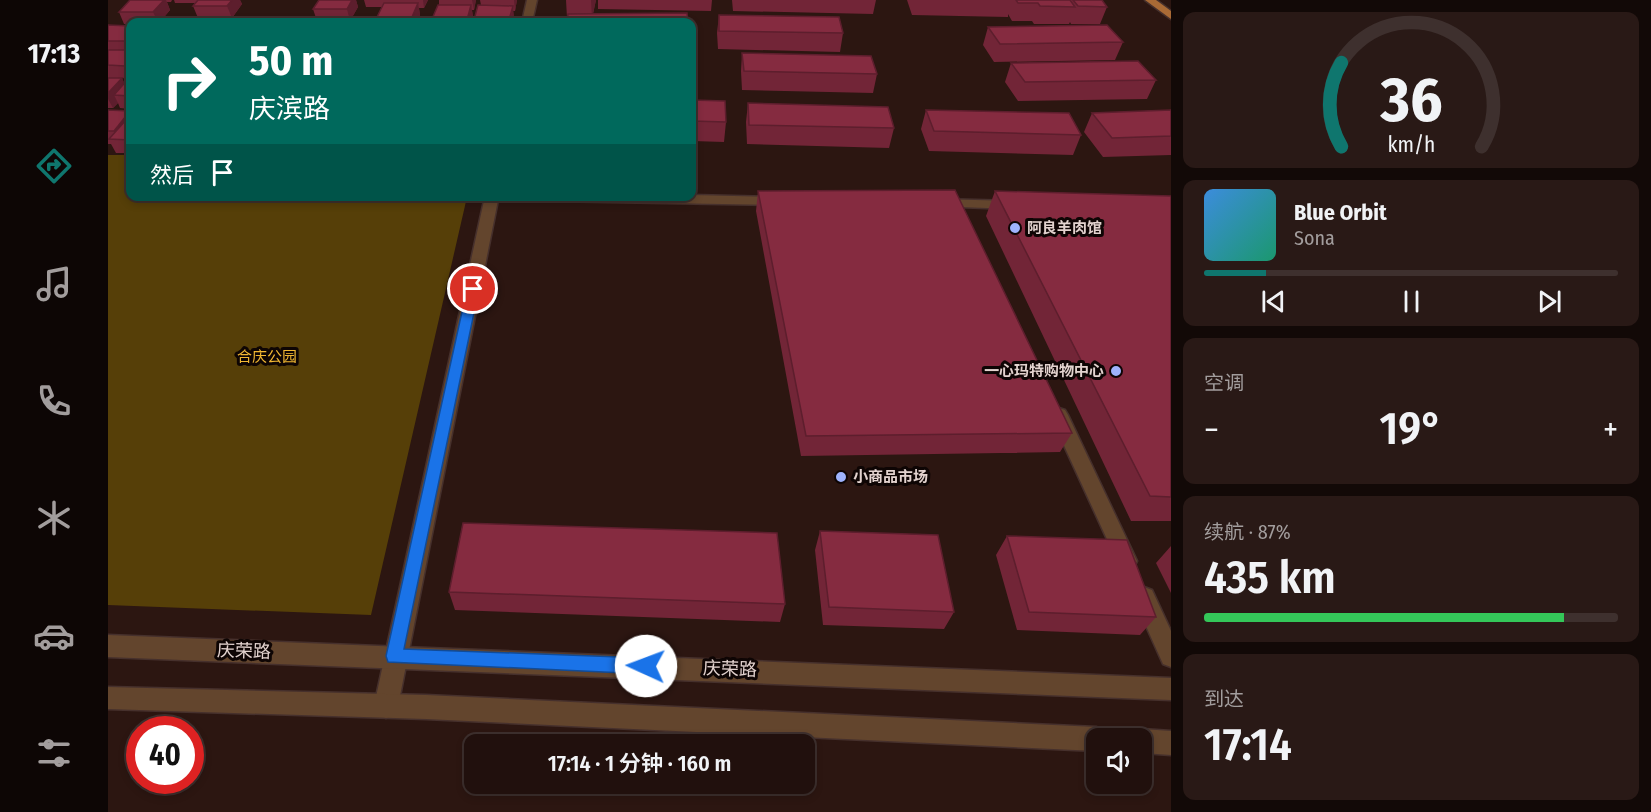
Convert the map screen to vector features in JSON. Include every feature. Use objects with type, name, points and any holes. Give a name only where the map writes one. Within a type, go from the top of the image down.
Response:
[{"type":"main road","points":[[1150,0],[1171,16]]},
{"type":"street","points":[[528,18],[532,0]]},
{"type":"street","points":[[696,199],[797,201]]},
{"type":"street","points":[[386,706],[394,656],[491,201]]},
{"type":"street","points":[[926,203],[1031,206]]},
{"type":"street","points":[[961,204],[971,225]]},
{"type":"street","points":[[1051,398],[1171,656]]},
{"type":"street","name":"庆荣路","points":[[108,646],[1171,689]]},
{"type":"street","points":[[108,698],[386,706],[1086,739]]},
{"type":"street","points":[[1152,742],[1171,743]]},
{"type":"green space","name":"合庆公园","points":[[108,155],[126,155],[126,201],[466,201],[371,615],[108,605]]},
{"type":"building","points":[[130,0],[164,0],[153,12],[119,12]]},
{"type":"building","points":[[198,0],[232,0],[227,6],[193,6]]},
{"type":"building","points":[[319,0],[352,0],[347,9],[313,9]]},
{"type":"building","points":[[1016,0],[1070,0],[1075,7],[1040,6],[1038,3],[1018,3]]},
{"type":"building","points":[[1073,0],[1102,0],[1107,7],[1078,6]]},
{"type":"building","points":[[384,3],[418,3],[412,17],[377,17]]},
{"type":"building","points":[[438,5],[471,5],[468,18],[432,18]]},
{"type":"building","points":[[478,5],[513,6],[510,18],[475,18]]},
{"type":"building","points":[[687,13],[688,18],[568,18],[568,14]]},
{"type":"building","points":[[719,15],[839,17],[843,33],[719,31]]},
{"type":"building","points":[[108,25],[126,26],[125,41],[108,41]]},
{"type":"building","points":[[1107,25],[1123,42],[1000,44],[988,27]]},
{"type":"building","points":[[108,50],[126,50],[125,66],[108,65]]},
{"type":"building","points":[[742,53],[871,56],[877,74],[744,71]]},
{"type":"building","points":[[1138,61],[1156,80],[1025,82],[1011,63]]},
{"type":"building","points":[[108,78],[122,78],[108,93]]},
{"type":"building","points":[[126,81],[126,96],[114,95]]},
{"type":"building","points":[[696,100],[725,101],[726,122],[696,121]]},
{"type":"building","points":[[748,103],[888,107],[894,128],[749,125]]},
{"type":"building","points":[[108,110],[126,111],[126,116],[114,131],[108,131]]},
{"type":"building","points":[[926,110],[1069,113],[1081,135],[934,131]]},
{"type":"building","points":[[1171,110],[1171,136],[1112,138],[1092,113]]},
{"type":"building","points":[[126,120],[126,140],[109,139]]},
{"type":"building","points":[[955,190],[1072,433],[806,436],[758,191]]},
{"type":"building","name":"一心玛特购物中心","points":[[995,191],[1171,196],[1171,497],[1150,496]]},
{"type":"building","points":[[463,523],[777,533],[785,604],[449,592]]},
{"type":"building","points":[[820,531],[938,535],[954,612],[829,607]]},
{"type":"building","points":[[1007,536],[1127,540],[1156,617],[1029,612]]},
{"type":"place","name":"阿良羊肉馆","points":[[1015,228]]},
{"type":"place","name":"一心玛特购物中心","points":[[1116,371]]},
{"type":"place","name":"小商品市场","points":[[841,477]]},
{"type":"route","points":[[473,289],[394,656],[646,666]]}]
